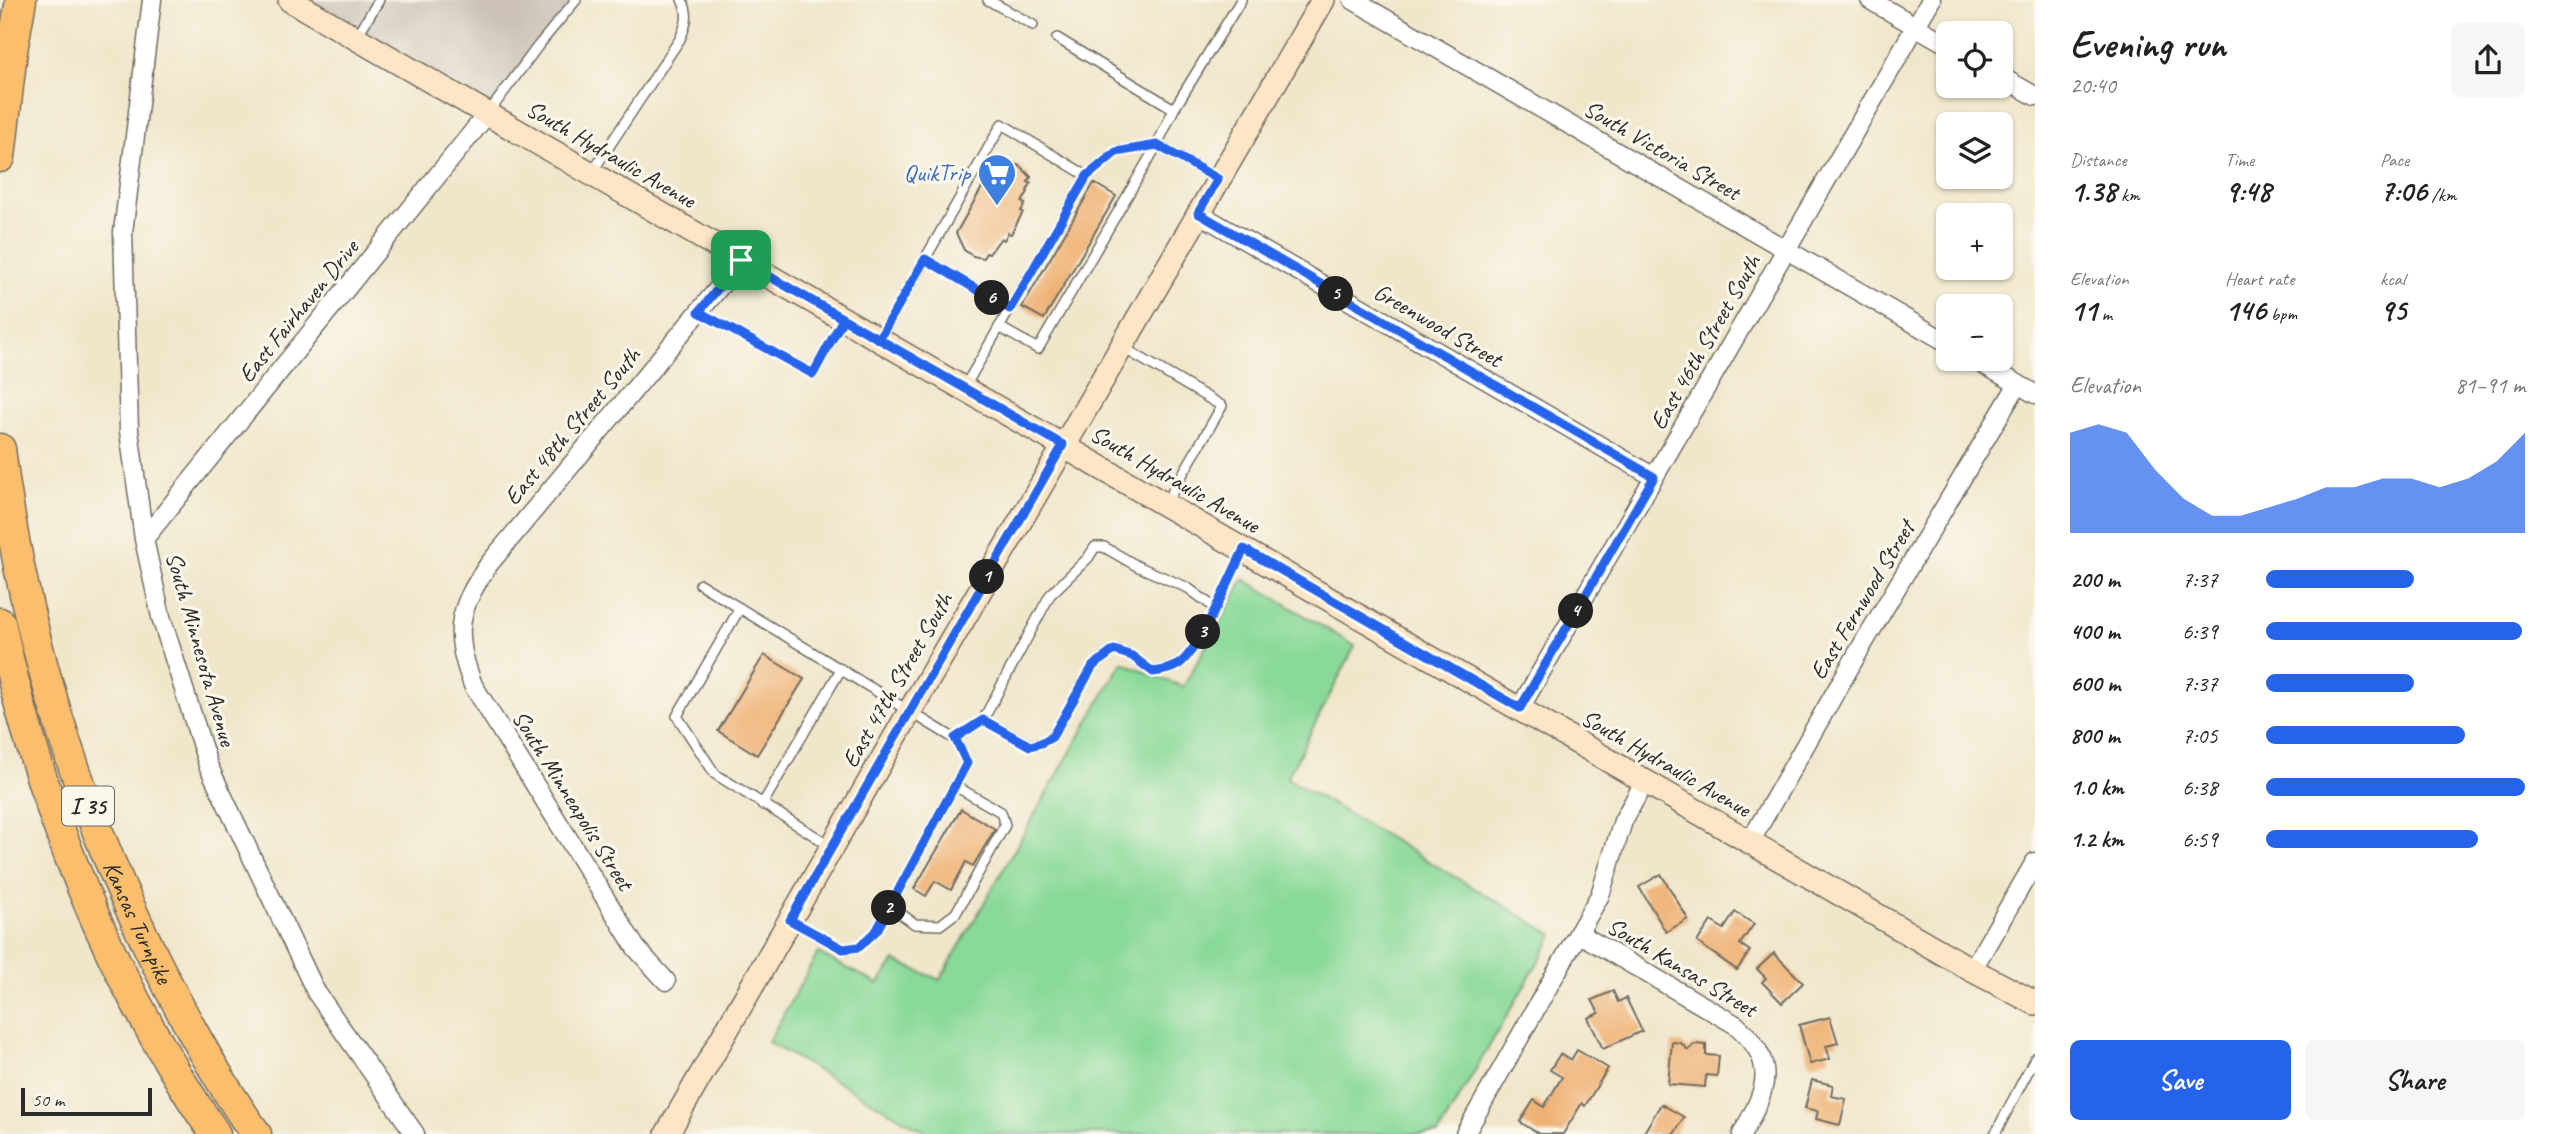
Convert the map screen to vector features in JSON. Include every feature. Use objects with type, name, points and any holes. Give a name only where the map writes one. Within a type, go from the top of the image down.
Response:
[{"type":"highway","points":[[0,157],[12,51],[21,0]]},
{"type":"highway","name":"Kansas Turnpike","points":[[0,449],[18,565],[32,627],[55,711],[85,797],[135,920],[176,1002],[207,1058],[256,1134]]},
{"type":"highway","name":"Kansas Turnpike","points":[[0,623],[27,732],[73,868],[127,984],[215,1134]]},
{"type":"street","name":"South Minnesota Avenue","points":[[152,0],[122,232],[129,431],[144,539],[161,617],[219,792],[316,992],[415,1134]]},
{"type":"street","name":"South Hydraulic Avenue","points":[[290,0],[1972,970],[2035,1003]]},
{"type":"street","name":"East 47th Street South","points":[[667,1134],[909,711],[1323,0]]},
{"type":"street","name":"South Victoria Street","points":[[1353,0],[1936,337]]},
{"type":"street","points":[[1870,0],[1936,38]]},
{"type":"street","name":"East 46th Street South","points":[[1520,708],[1931,0]]},
{"type":"street","points":[[2013,83],[2035,96]]},
{"type":"street","name":"East Fairhaven Drive","points":[[144,539],[385,244],[488,113]]},
{"type":"street","name":"Greenwood Street","points":[[1198,213],[1654,477]]},
{"type":"street","name":"East 48th Street South","points":[[461,635],[465,607],[474,586],[489,564],[741,260]]},
{"type":"street","points":[[1995,371],[2035,394]]},
{"type":"street","name":"East Fernwood Street","points":[[1750,842],[1860,649],[2018,384]]},
{"type":"street","name":"South Minneapolis Street","points":[[461,635],[462,653],[473,685],[636,948],[666,981]]},
{"type":"street","points":[[1465,1134],[1600,895],[1623,821],[1645,781]]},
{"type":"street","points":[[1972,970],[2035,862]]},
{"type":"street","name":"South Kansas Street","points":[[1578,933],[1736,1025],[1753,1040],[1762,1058],[1763,1086],[1760,1100],[1742,1134]]},
{"type":"lane","points":[[356,38],[379,0]]},
{"type":"lane","points":[[488,113],[576,0]]},
{"type":"lane","points":[[591,173],[680,40],[687,12],[682,0]]},
{"type":"lane","points":[[988,0],[1033,25]]},
{"type":"lane","points":[[999,327],[1038,349],[1058,305],[1099,235],[1115,219],[1174,109],[1241,0]]},
{"type":"lane","points":[[1057,38],[1174,109]]},
{"type":"lane","points":[[879,339],[1002,124],[1087,176]]},
{"type":"lane","points":[[964,388],[1080,198],[1087,176],[1116,152],[1157,145],[1218,179]]},
{"type":"lane","points":[[1106,213],[1115,219]]},
{"type":"lane","points":[[925,259],[1010,309]]},
{"type":"lane","points":[[699,312],[813,374],[843,319]]},
{"type":"lane","points":[[1121,346],[1222,406],[1165,504]]},
{"type":"lane","points":[[955,738],[983,720],[1050,595],[1088,558],[1095,547],[1104,547],[1137,566],[1188,588],[1215,608]]},
{"type":"lane","points":[[983,720],[1030,746],[1041,743],[1052,737],[1093,666],[1114,650],[1132,656],[1153,672],[1165,671],[1180,664],[1194,649],[1244,549]]},
{"type":"lane","points":[[700,584],[955,738],[967,763],[877,930],[859,947],[843,949],[790,920]]},
{"type":"lane","points":[[740,608],[677,716],[715,774],[832,846]]},
{"type":"lane","points":[[762,805],[841,669]]},
{"type":"lane","points":[[894,899],[901,914],[915,924],[940,925],[956,913],[1004,825],[1001,812],[955,786]]},
{"type":"lane","points":[[1995,1134],[2035,1058]]},
{"type":"shaded area","points":[[290,0],[581,0],[488,113]]},
{"type":"green space","points":[[1244,579],[1355,646],[1287,778],[1554,935],[1438,1134],[929,1134],[768,1042],[818,953],[878,984],[895,961],[940,980],[1122,662],[1183,687]]},
{"type":"building","name":"QuikTrip","points":[[1009,163],[1020,166],[1031,177],[1028,192],[1022,202],[1025,204],[1021,211],[1023,212],[1011,234],[1008,233],[1004,240],[1001,238],[989,254],[986,253],[983,258],[973,256],[964,250],[956,233],[995,165]]},
{"type":"building","points":[[1094,183],[1116,196],[1044,319],[1022,307]]},
{"type":"building","points":[[764,655],[804,679],[757,755],[718,731]]},
{"type":"building","points":[[961,809],[995,829],[973,866],[966,862],[951,890],[935,881],[926,896],[914,889]]},
{"type":"building","points":[[1661,874],[1688,919],[1666,932],[1639,887]]},
{"type":"building","points":[[1735,912],[1754,924],[1740,944],[1750,951],[1737,970],[1697,942],[1711,921],[1724,929]]},
{"type":"building","points":[[1774,953],[1803,983],[1782,1003],[1762,982],[1766,978],[1757,969]]},
{"type":"building","points":[[1613,991],[1618,1002],[1626,998],[1642,1031],[1603,1049],[1588,1018],[1599,1013],[1592,1000]]},
{"type":"building","points":[[1830,1017],[1838,1043],[1826,1046],[1830,1059],[1810,1064],[1799,1025]]},
{"type":"building","points":[[1672,1042],[1681,1043],[1688,1050],[1694,1044],[1706,1045],[1706,1055],[1719,1056],[1717,1076],[1706,1075],[1705,1087],[1668,1084]]},
{"type":"building","points":[[1577,1050],[1608,1068],[1585,1106],[1582,1103],[1563,1134],[1539,1134],[1520,1122],[1534,1100],[1544,1107],[1562,1077],[1550,1070],[1560,1054],[1571,1060]]},
{"type":"building","points":[[1812,1080],[1833,1085],[1831,1096],[1846,1099],[1840,1125],[1816,1119],[1818,1111],[1805,1108]]},
{"type":"building","points":[[1661,1104],[1684,1117],[1674,1134],[1643,1134]]},
{"type":"place","name":"QuikTrip","points":[[997,207]]},
{"type":"route","points":[[741,260],[699,312],[813,374],[843,319],[879,339],[925,259],[1010,309],[1087,176],[1116,152],[1157,145],[1218,179],[1198,213],[1654,477],[1520,708],[1244,549],[1194,649],[1180,664],[1165,671],[1153,672],[1132,656],[1114,650],[1093,666],[1052,737],[1030,746],[983,720],[955,738],[967,763],[953,790],[877,930],[859,947],[843,949],[790,920],[1063,445],[1031,426],[879,339],[792,289],[741,260]]}]
